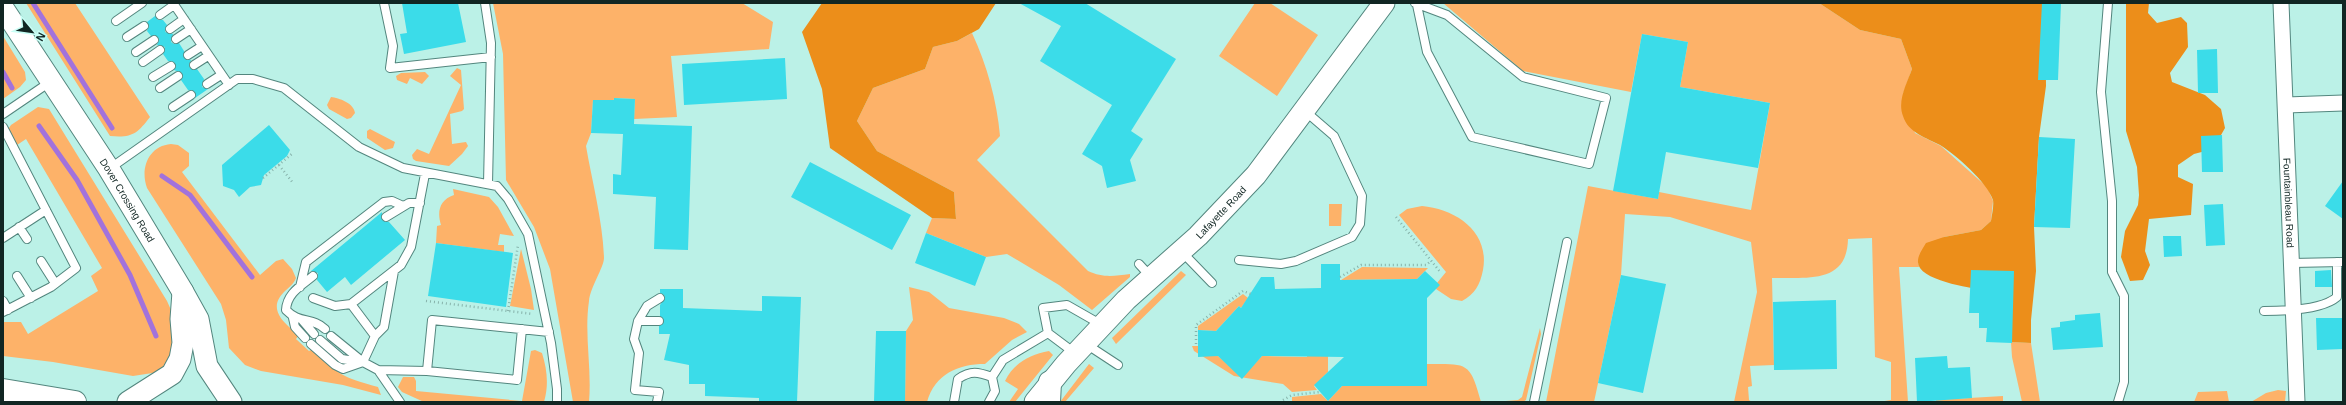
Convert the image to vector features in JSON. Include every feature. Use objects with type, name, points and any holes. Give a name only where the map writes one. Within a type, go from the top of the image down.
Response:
[{"type":"highway","points":[[3,390],[74,402]]},
{"type":"main road","name":"Lafayette Road","points":[[1035,402],[1050,392],[1081,349],[1102,326],[1146,270],[1181,251],[1256,175],[1384,3]]},
{"type":"main road","name":"Dover Crossing Road","points":[[3,8],[109,169],[183,292],[198,319],[207,366],[231,402]]},
{"type":"main road","points":[[128,402],[172,374],[180,359],[183,342],[181,319],[183,292]]},
{"type":"street","name":"Fountainbleau Road","points":[[2281,3],[2297,402]]},
{"type":"street","points":[[2286,105],[2343,103]]},
{"type":"lane","points":[[116,21],[142,3]]},
{"type":"lane","points":[[384,3],[393,46],[390,68],[491,57]]},
{"type":"lane","points":[[484,3],[491,57],[488,184]]},
{"type":"lane","points":[[2108,3],[2102,92],[2112,200],[2112,272],[2124,296],[2124,382],[2118,402]]},
{"type":"lane","points":[[160,15],[174,4],[229,85]]},
{"type":"lane","points":[[1416,4],[1447,15],[1523,77],[1606,98],[1590,164],[1472,137],[1427,52],[1416,4]]},
{"type":"lane","points":[[170,29],[184,19]]},
{"type":"lane","points":[[127,37],[144,26]]},
{"type":"lane","points":[[176,39],[190,29]]},
{"type":"lane","points":[[136,52],[154,40]]},
{"type":"lane","points":[[188,55],[202,46]]},
{"type":"lane","points":[[143,62],[160,50]]},
{"type":"lane","points":[[194,66],[208,56]]},
{"type":"lane","points":[[153,77],[171,66]]},
{"type":"lane","points":[[207,84],[221,75]]},
{"type":"lane","points":[[160,88],[178,76]]},
{"type":"lane","points":[[109,169],[237,79],[253,79],[284,88],[360,147],[403,168],[425,174],[497,186],[508,199],[529,239],[549,332],[557,389],[557,402]]},
{"type":"lane","points":[[3,114],[51,81]]},
{"type":"lane","points":[[173,107],[191,95]]},
{"type":"lane","points":[[1239,260],[1281,264],[1296,261],[1352,237],[1360,224],[1362,196],[1334,136],[1304,111]]},
{"type":"lane","points":[[3,127],[76,268],[31,298],[6,311],[3,301]]},
{"type":"lane","points":[[313,298],[335,306],[351,304],[401,265],[411,247],[425,174]]},
{"type":"lane","points":[[300,287],[306,262],[384,202],[392,201],[403,206]]},
{"type":"lane","points":[[386,217],[409,203],[420,203]]},
{"type":"lane","points":[[3,238],[46,210]]},
{"type":"lane","points":[[19,227],[27,239]]},
{"type":"lane","points":[[1534,402],[1554,311],[1567,242]]},
{"type":"lane","points":[[1181,251],[1212,283]]},
{"type":"lane","points":[[41,261],[55,283]]},
{"type":"lane","points":[[2264,311],[2294,310],[2331,303],[2337,297],[2340,262],[2292,263]]},
{"type":"lane","points":[[311,344],[343,370],[363,362],[375,336],[384,327],[394,271]]},
{"type":"lane","points":[[17,276],[31,298]]},
{"type":"lane","points":[[305,338],[295,327],[293,318],[286,310],[286,302],[290,295],[313,276]]},
{"type":"lane","points":[[657,402],[658,392],[635,390],[639,353],[634,339],[638,321],[647,306],[660,298]]},
{"type":"lane","points":[[351,304],[375,336]]},
{"type":"lane","points":[[1048,333],[1043,308],[1067,305],[1102,326]]},
{"type":"lane","points":[[293,318],[311,321],[328,332],[363,362],[378,370],[400,402]]},
{"type":"lane","points":[[302,320],[317,337],[342,359],[363,362]]},
{"type":"lane","points":[[427,370],[432,320],[549,332]]},
{"type":"lane","points":[[638,321],[659,321]]},
{"type":"lane","points":[[378,370],[427,370],[517,380],[522,329]]},
{"type":"lane","points":[[1048,333],[1118,365]]},
{"type":"lane","points":[[989,402],[995,391],[992,377],[1003,360],[1048,333]]},
{"type":"lane","points":[[954,402],[958,379],[967,373],[976,372],[992,377]]},
{"type":"path","points":[[263,178],[294,153]]},
{"type":"path","points":[[279,165],[294,183]]},
{"type":"path","points":[[1396,217],[1441,273]]},
{"type":"path","points":[[508,311],[516,246],[529,239]]},
{"type":"path","points":[[1340,277],[1361,265],[1426,265],[1431,261]]},
{"type":"path","points":[[1196,344],[1196,325],[1243,291],[1251,294]]},
{"type":"path","points":[[426,301],[546,315]]},
{"type":"path","points":[[1283,400],[1292,395],[1320,392]]},
{"type":"shaded area","points":[[26,3],[75,3],[150,117],[137,131],[133,134],[124,136],[110,136]]},
{"type":"shaded area","points":[[493,3],[742,3],[773,22],[769,49],[671,56],[677,117],[634,119],[635,99],[614,98],[613,111],[607,100],[593,100],[591,133],[586,146],[599,216],[604,258],[589,301],[587,326],[590,377],[589,402],[573,402],[550,269],[534,227],[506,180],[503,54]]},
{"type":"shaded area","points":[[822,3],[996,3],[979,29],[957,41],[933,47],[925,69],[873,88],[857,121],[877,151],[954,192],[956,219],[932,218],[830,148],[822,89],[802,32]]},
{"type":"shaded area","points":[[1255,3],[1270,3],[1318,35],[1277,96],[1219,56]]},
{"type":"shaded area","points":[[1443,3],[1819,3],[1860,30],[1901,39],[1912,69],[1903,94],[1915,133],[1941,146],[1987,187],[1993,201],[1991,221],[1981,230],[1944,237],[1918,261],[1919,267],[1899,267],[1908,402],[1878,402],[1891,400],[1891,362],[1875,357],[1872,238],[1848,239],[1846,254],[1840,264],[1832,271],[1822,275],[1798,278],[1772,278],[1774,365],[1750,366],[1752,386],[1748,387],[1749,400],[1752,402],[1734,402],[1757,292],[1751,242],[1670,217],[1625,214],[1621,275],[1594,402],[1546,402],[1588,186],[1658,199],[1659,192],[1751,210],[1770,103],[1680,87],[1688,42],[1642,34],[1631,92],[1523,71]]},
{"type":"shaded area","points":[[1819,3],[2045,3],[2046,86],[2039,137],[2034,227],[2036,271],[2031,320],[2031,343],[2011,342],[1984,290],[1945,282],[1934,278],[1920,268],[1918,259],[1926,243],[1944,237],[1981,230],[1991,221],[1993,200],[1990,193],[1978,177],[1962,162],[1940,145],[1913,131],[1905,122],[1901,110],[1901,104],[1905,86],[1912,69],[1901,39],[1860,30]]},
{"type":"shaded area","points":[[2126,3],[2149,3],[2148,13],[2157,23],[2181,17],[2187,23],[2188,47],[2170,73],[2172,82],[2205,95],[2221,109],[2225,128],[2213,149],[2194,154],[2178,165],[2178,177],[2193,184],[2191,215],[2149,219],[2145,251],[2150,265],[2143,280],[2130,281],[2121,257],[2125,231],[2138,205],[2139,195],[2137,167],[2126,131]]},
{"type":"shaded area","points":[[972,33],[990,83],[999,123],[1000,136],[977,160],[1088,271],[1104,276],[1130,274],[1130,277],[1092,310],[1059,285],[1007,254],[986,257],[926,233],[932,218],[956,219],[954,192],[877,151],[857,121],[873,88],[925,69],[933,47],[957,41]]},
{"type":"shaded area","points":[[3,36],[25,72],[26,80],[20,87],[3,99]]},
{"type":"shaded area","points":[[457,68],[461,70],[464,109],[462,111],[450,114],[452,144],[466,142],[468,146],[449,166],[416,161],[413,159],[412,155],[417,149],[429,154],[461,85],[450,76]]},
{"type":"shaded area","points":[[425,72],[429,76],[422,84],[410,78],[407,84],[397,80],[396,76],[401,73]]},
{"type":"shaded area","points":[[331,97],[342,100],[352,106],[355,113],[351,118],[347,119],[329,109],[327,105]]},
{"type":"shaded area","points":[[38,107],[49,109],[167,301],[175,319],[172,359],[159,372],[133,376],[53,362],[3,356],[3,322],[21,322],[28,334],[98,291],[91,276],[102,268],[26,139],[17,145],[7,131],[11,125]]},
{"type":"shaded area","points":[[370,129],[395,142],[393,148],[385,150],[367,138],[367,131]]},
{"type":"shaded area","points":[[171,144],[178,145],[189,153],[189,166],[182,172],[260,275],[276,261],[283,259],[292,269],[296,278],[279,299],[277,311],[284,322],[299,335],[296,339],[309,351],[313,349],[341,374],[378,387],[381,395],[343,385],[261,371],[245,365],[229,348],[226,320],[221,304],[147,188],[145,181],[145,166],[151,154],[163,146]]},
{"type":"shaded area","points":[[453,189],[489,197],[498,207],[514,236],[500,234],[498,245],[504,245],[504,252],[436,243],[437,226],[441,225],[439,216],[440,207],[445,200],[454,195]]},
{"type":"shaded area","points":[[1329,204],[1342,204],[1341,226],[1329,226]]},
{"type":"shaded area","points":[[1422,206],[1447,212],[1458,218],[1468,225],[1476,234],[1481,244],[1484,256],[1483,270],[1480,280],[1474,292],[1462,301],[1451,299],[1436,289],[1437,283],[1446,272],[1399,215],[1407,209]]},
{"type":"shaded area","points":[[521,249],[531,289],[534,310],[510,306]]},
{"type":"shaded area","points":[[1362,267],[1428,268],[1417,279],[1341,280]]},
{"type":"shaded area","points":[[1181,271],[1186,275],[1116,344],[1112,338]]},
{"type":"shaded area","points":[[909,287],[929,292],[949,308],[1004,318],[1019,324],[1027,332],[1012,340],[985,364],[966,366],[949,372],[936,384],[927,402],[905,402],[906,331],[913,320]]},
{"type":"shaded area","points":[[1243,294],[1248,298],[1241,308],[1239,306],[1216,331],[1198,330],[1198,326]]},
{"type":"shaded area","points":[[1305,312],[1328,312],[1328,372],[1314,386],[1317,390],[1292,392],[1283,384],[1234,376],[1194,351],[1192,346],[1198,346],[1200,352],[1218,356],[1242,377],[1262,356],[1307,357]]},
{"type":"shaded area","points":[[1540,328],[1541,334],[1526,400],[1523,402],[1493,402],[1518,400],[1522,397]]},
{"type":"shaded area","points":[[2011,342],[2031,343],[2040,402],[2022,402],[2012,357]]},
{"type":"shaded area","points":[[535,350],[542,353],[545,365],[547,383],[544,402],[424,402],[402,392],[398,387],[403,377],[414,377],[416,381],[416,391],[522,401],[531,351]]},
{"type":"shaded area","points":[[1049,351],[1053,355],[1015,402],[1009,402],[1018,389],[1005,381],[1013,369],[1023,361],[1035,355]]},
{"type":"shaded area","points":[[1089,364],[1094,368],[1065,402],[1060,402]]},
{"type":"shaded area","points":[[1427,364],[1451,364],[1459,365],[1465,368],[1470,372],[1474,379],[1481,402],[1292,402],[1292,397],[1321,394],[1328,401],[1342,386],[1427,386]]},
{"type":"shaded area","points":[[2278,390],[2286,391],[2285,402],[2251,402],[2266,393]]},
{"type":"shaded area","points":[[2227,391],[2229,402],[2194,402],[2198,392]]},
{"type":"shaded area","points":[[2003,396],[2003,402],[1936,402],[1936,400]]},
{"type":"building","points":[[402,3],[458,3],[466,42],[404,54],[400,34],[407,33]]},
{"type":"building","points":[[1019,3],[1085,3],[1176,59],[1131,131],[1143,139],[1130,160],[1136,181],[1107,188],[1102,166],[1082,154],[1112,105],[1040,61],[1061,26]]},
{"type":"building","points":[[2042,3],[2061,3],[2058,80],[2038,80]]},
{"type":"building","points":[[155,16],[158,20],[163,20],[167,25],[165,32],[173,34],[171,42],[174,44],[179,43],[184,51],[184,58],[191,60],[189,65],[190,68],[197,69],[204,79],[202,87],[208,89],[195,98],[195,92],[188,90],[181,80],[182,73],[174,70],[175,63],[168,61],[163,54],[165,47],[157,45],[159,40],[158,37],[151,36],[147,31],[149,26],[147,22]]},
{"type":"building","points":[[1642,34],[1688,42],[1680,87],[1770,103],[1758,168],[1666,152],[1658,199],[1613,191]]},
{"type":"building","points":[[2217,49],[2218,93],[2198,93],[2197,50]]},
{"type":"building","points":[[785,58],[787,99],[684,105],[682,64]]},
{"type":"building","points":[[614,98],[635,99],[634,124],[692,126],[688,250],[654,249],[656,197],[613,194],[613,174],[621,175],[623,134],[591,133],[593,100],[614,100]]},
{"type":"building","points":[[269,125],[290,150],[287,156],[264,175],[261,185],[250,187],[239,197],[234,190],[223,186],[222,165]]},
{"type":"building","points":[[2222,135],[2223,172],[2202,172],[2201,136]]},
{"type":"building","points":[[2039,137],[2075,139],[2070,228],[2034,227]]},
{"type":"building","points":[[810,162],[911,215],[892,250],[791,197]]},
{"type":"building","points":[[2343,181],[2343,219],[2325,206]]},
{"type":"building","points":[[2223,204],[2225,245],[2206,246],[2204,205]]},
{"type":"building","points":[[382,212],[382,220],[389,222],[405,240],[351,285],[345,277],[327,292],[317,280],[318,273],[311,271]]},
{"type":"building","points":[[926,233],[986,257],[975,286],[915,263]]},
{"type":"building","points":[[2163,236],[2181,236],[2182,256],[2164,257]]},
{"type":"building","points":[[436,243],[513,253],[506,307],[428,296]]},
{"type":"building","points":[[1321,264],[1340,264],[1340,280],[1417,279],[1425,271],[1440,285],[1427,298],[1427,386],[1342,386],[1328,401],[1314,385],[1344,357],[1262,356],[1242,379],[1218,356],[1198,357],[1198,330],[1216,331],[1239,306],[1241,308],[1261,277],[1274,277],[1275,289],[1321,288]]},
{"type":"building","points":[[1971,270],[2014,271],[2012,343],[1986,342],[1987,328],[1979,328],[1979,313],[1969,313]]},
{"type":"building","points":[[2331,270],[2332,287],[2315,287],[2315,271]]},
{"type":"building","points":[[1621,275],[1666,284],[1643,393],[1598,383]]},
{"type":"building","points":[[660,289],[683,289],[683,308],[762,311],[762,296],[801,297],[797,402],[759,402],[759,398],[705,396],[705,384],[689,384],[689,365],[664,360],[670,334],[659,334],[659,326],[664,321],[660,316],[660,305],[665,298],[664,295],[660,293]]},
{"type":"building","points":[[1836,300],[1837,369],[1774,370],[1773,302]]},
{"type":"building","points":[[2100,313],[2103,347],[2053,350],[2051,328],[2060,327],[2060,322],[2075,320],[2075,315]]},
{"type":"building","points":[[2316,318],[2343,318],[2343,349],[2317,350]]},
{"type":"building","points":[[876,331],[906,331],[905,402],[874,402]]},
{"type":"building","points":[[1947,356],[1948,368],[1970,367],[1972,398],[1917,402],[1915,358]]},
{"type":"waterway","points":[[33,3],[112,128]]},
{"type":"waterway","points":[[3,72],[12,88]]},
{"type":"waterway","points":[[39,126],[77,180],[130,275],[156,336]]},
{"type":"waterway","points":[[162,176],[190,195],[252,277]]}]
